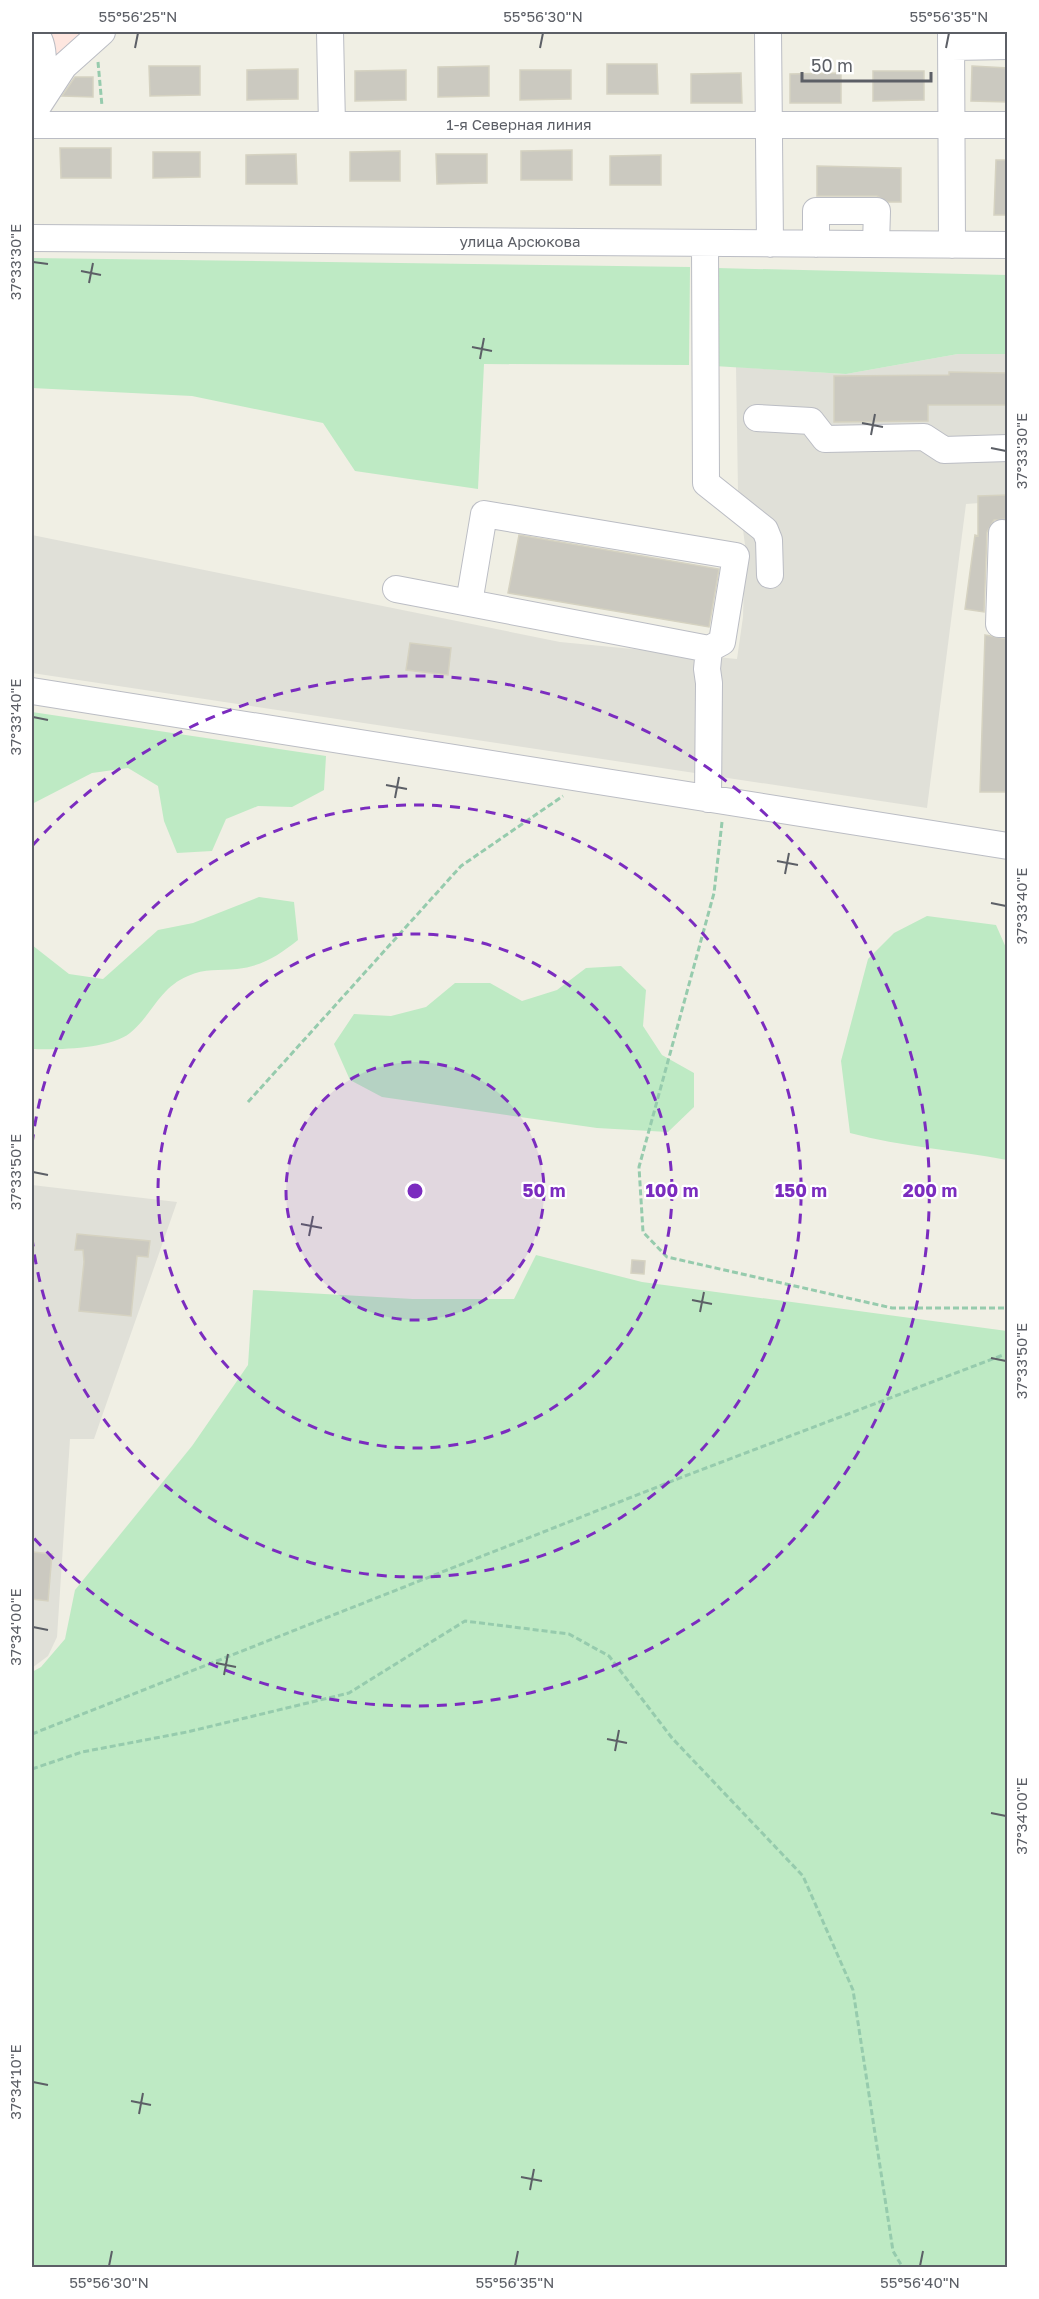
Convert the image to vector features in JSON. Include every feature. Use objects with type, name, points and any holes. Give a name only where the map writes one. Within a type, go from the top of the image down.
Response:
[{"type":"street","points":[[33,32],[38,35],[42,45],[34,115]]},
{"type":"street","points":[[330,32],[332,125]]},
{"type":"street","points":[[768,32],[770,244]]},
{"type":"street","points":[[34,115],[64,66],[98,35]]},
{"type":"street","points":[[952,245],[951,39],[1008,46]]},
{"type":"street","name":"1-я Северная линия","points":[[34,115],[102,125],[1008,125]]},
{"type":"street","name":"улица Арсюкова","points":[[32,238],[1008,245]]},
{"type":"street","points":[[705,243],[706,483],[765,530],[769,540],[770,575]]},
{"type":"street","points":[[757,418],[811,421],[825,439],[924,437],[944,450],[1008,448]]},
{"type":"street","points":[[396,589],[710,649],[722,642],[736,556],[484,514],[470,603]]},
{"type":"street","points":[[1002,533],[999,624],[1008,624]]},
{"type":"street","points":[[710,649],[706,669],[709,683],[716,800]]},
{"type":"street","points":[[32,691],[1008,846]]},
{"type":"path","points":[[98,35],[102,83],[102,125]]},
{"type":"path","points":[[248,1102],[461,866],[587,779]]},
{"type":"path","points":[[716,800],[714,892],[639,1167],[643,1232],[667,1257],[892,1308],[1008,1308]]},
{"type":"path","points":[[32,1734],[685,1476],[1003,1355]]},
{"type":"path","points":[[32,1769],[82,1752],[187,1732],[349,1693],[465,1621],[569,1634],[609,1656],[672,1738],[803,1876],[853,1990],[870,2116],[893,2251],[903,2268]]},
{"type":"shaded area","points":[[32,32],[89,32],[42,93]]},
{"type":"shaded area","points":[[958,354],[1007,354],[1007,501],[966,504],[927,808],[32,673],[32,535],[560,642],[737,659],[743,617],[745,545],[738,492],[736,367],[846,374]]},
{"type":"shaded area","points":[[32,1185],[177,1202],[94,1439],[70,1439],[57,1637],[48,1656],[32,1668]]},
{"type":"green space","points":[[32,258],[690,267],[689,365],[484,364],[478,489],[355,471],[323,423],[192,396],[32,388]]},
{"type":"green space","points":[[717,268],[1007,275],[1007,354],[958,354],[846,374],[714,366]]},
{"type":"green space","points":[[32,712],[326,756],[324,790],[292,807],[258,806],[226,819],[212,851],[177,853],[164,821],[158,786],[128,768],[92,773],[32,804]]},
{"type":"green space","points":[[259,897],[294,902],[298,940],[270,959],[255,965],[200,972],[178,981],[163,994],[138,1026],[121,1038],[83,1047],[32,1049],[32,945],[69,974],[103,979],[158,930],[193,923]]},
{"type":"green space","points":[[927,916],[996,925],[1007,950],[1007,1160],[889,1142],[850,1133],[841,1061],[868,959],[894,933]]},
{"type":"green space","points":[[621,966],[646,990],[643,1026],[662,1055],[694,1073],[694,1107],[668,1132],[597,1128],[382,1097],[350,1080],[334,1044],[354,1014],[391,1016],[426,1007],[455,983],[490,983],[522,1001],[557,990],[586,968]]},
{"type":"green space","points":[[536,1255],[642,1282],[1007,1331],[1007,2267],[32,2267],[32,1672],[41,1667],[65,1639],[75,1590],[192,1446],[248,1365],[253,1290],[413,1299],[514,1299]]},
{"type":"building","points":[[607,64],[657,64],[658,94],[607,94]]},
{"type":"building","points":[[149,66],[200,66],[200,95],[150,96]]},
{"type":"building","points":[[489,66],[489,96],[438,97],[438,67]]},
{"type":"building","points":[[972,66],[1008,68],[1008,102],[971,101]]},
{"type":"building","points":[[298,69],[298,99],[247,100],[247,70]]},
{"type":"building","points":[[406,70],[406,100],[355,101],[355,71]]},
{"type":"building","points":[[520,70],[571,70],[571,99],[520,100]]},
{"type":"building","points":[[873,71],[924,71],[924,100],[873,101]]},
{"type":"building","points":[[741,73],[742,103],[691,103],[691,74]]},
{"type":"building","points":[[841,73],[841,103],[790,103],[790,74]]},
{"type":"building","points":[[75,77],[93,77],[93,97],[62,96]]},
{"type":"building","points":[[60,148],[111,148],[111,178],[61,178]]},
{"type":"building","points":[[572,150],[572,180],[521,180],[521,151]]},
{"type":"building","points":[[400,151],[400,181],[350,181],[350,152]]},
{"type":"building","points":[[153,152],[200,152],[200,177],[153,178]]},
{"type":"building","points":[[296,154],[297,184],[246,184],[246,155]]},
{"type":"building","points":[[436,154],[487,154],[487,183],[437,184]]},
{"type":"building","points":[[661,155],[661,185],[610,185],[610,156]]},
{"type":"building","points":[[996,160],[1008,160],[1008,215],[994,215]]},
{"type":"building","points":[[817,166],[901,168],[901,202],[888,202],[877,196],[817,196]]},
{"type":"building","points":[[949,372],[1008,373],[1008,405],[928,405],[928,421],[834,422],[834,376],[949,375]]},
{"type":"building","points":[[1008,495],[1008,519],[994,520],[987,532],[984,612],[965,609],[975,535],[978,536],[978,496]]},
{"type":"building","points":[[519,535],[719,569],[709,627],[508,593]]},
{"type":"building","points":[[985,635],[1008,639],[1008,792],[980,792]]},
{"type":"building","points":[[410,643],[451,648],[448,675],[406,670]]},
{"type":"building","points":[[77,1234],[150,1241],[148,1257],[137,1256],[131,1316],[79,1311],[84,1262],[83,1250],[75,1250]]},
{"type":"building","points":[[632,1260],[645,1261],[644,1274],[631,1273]]},
{"type":"building","points":[[33,1552],[52,1554],[48,1601],[32,1599]]}]
